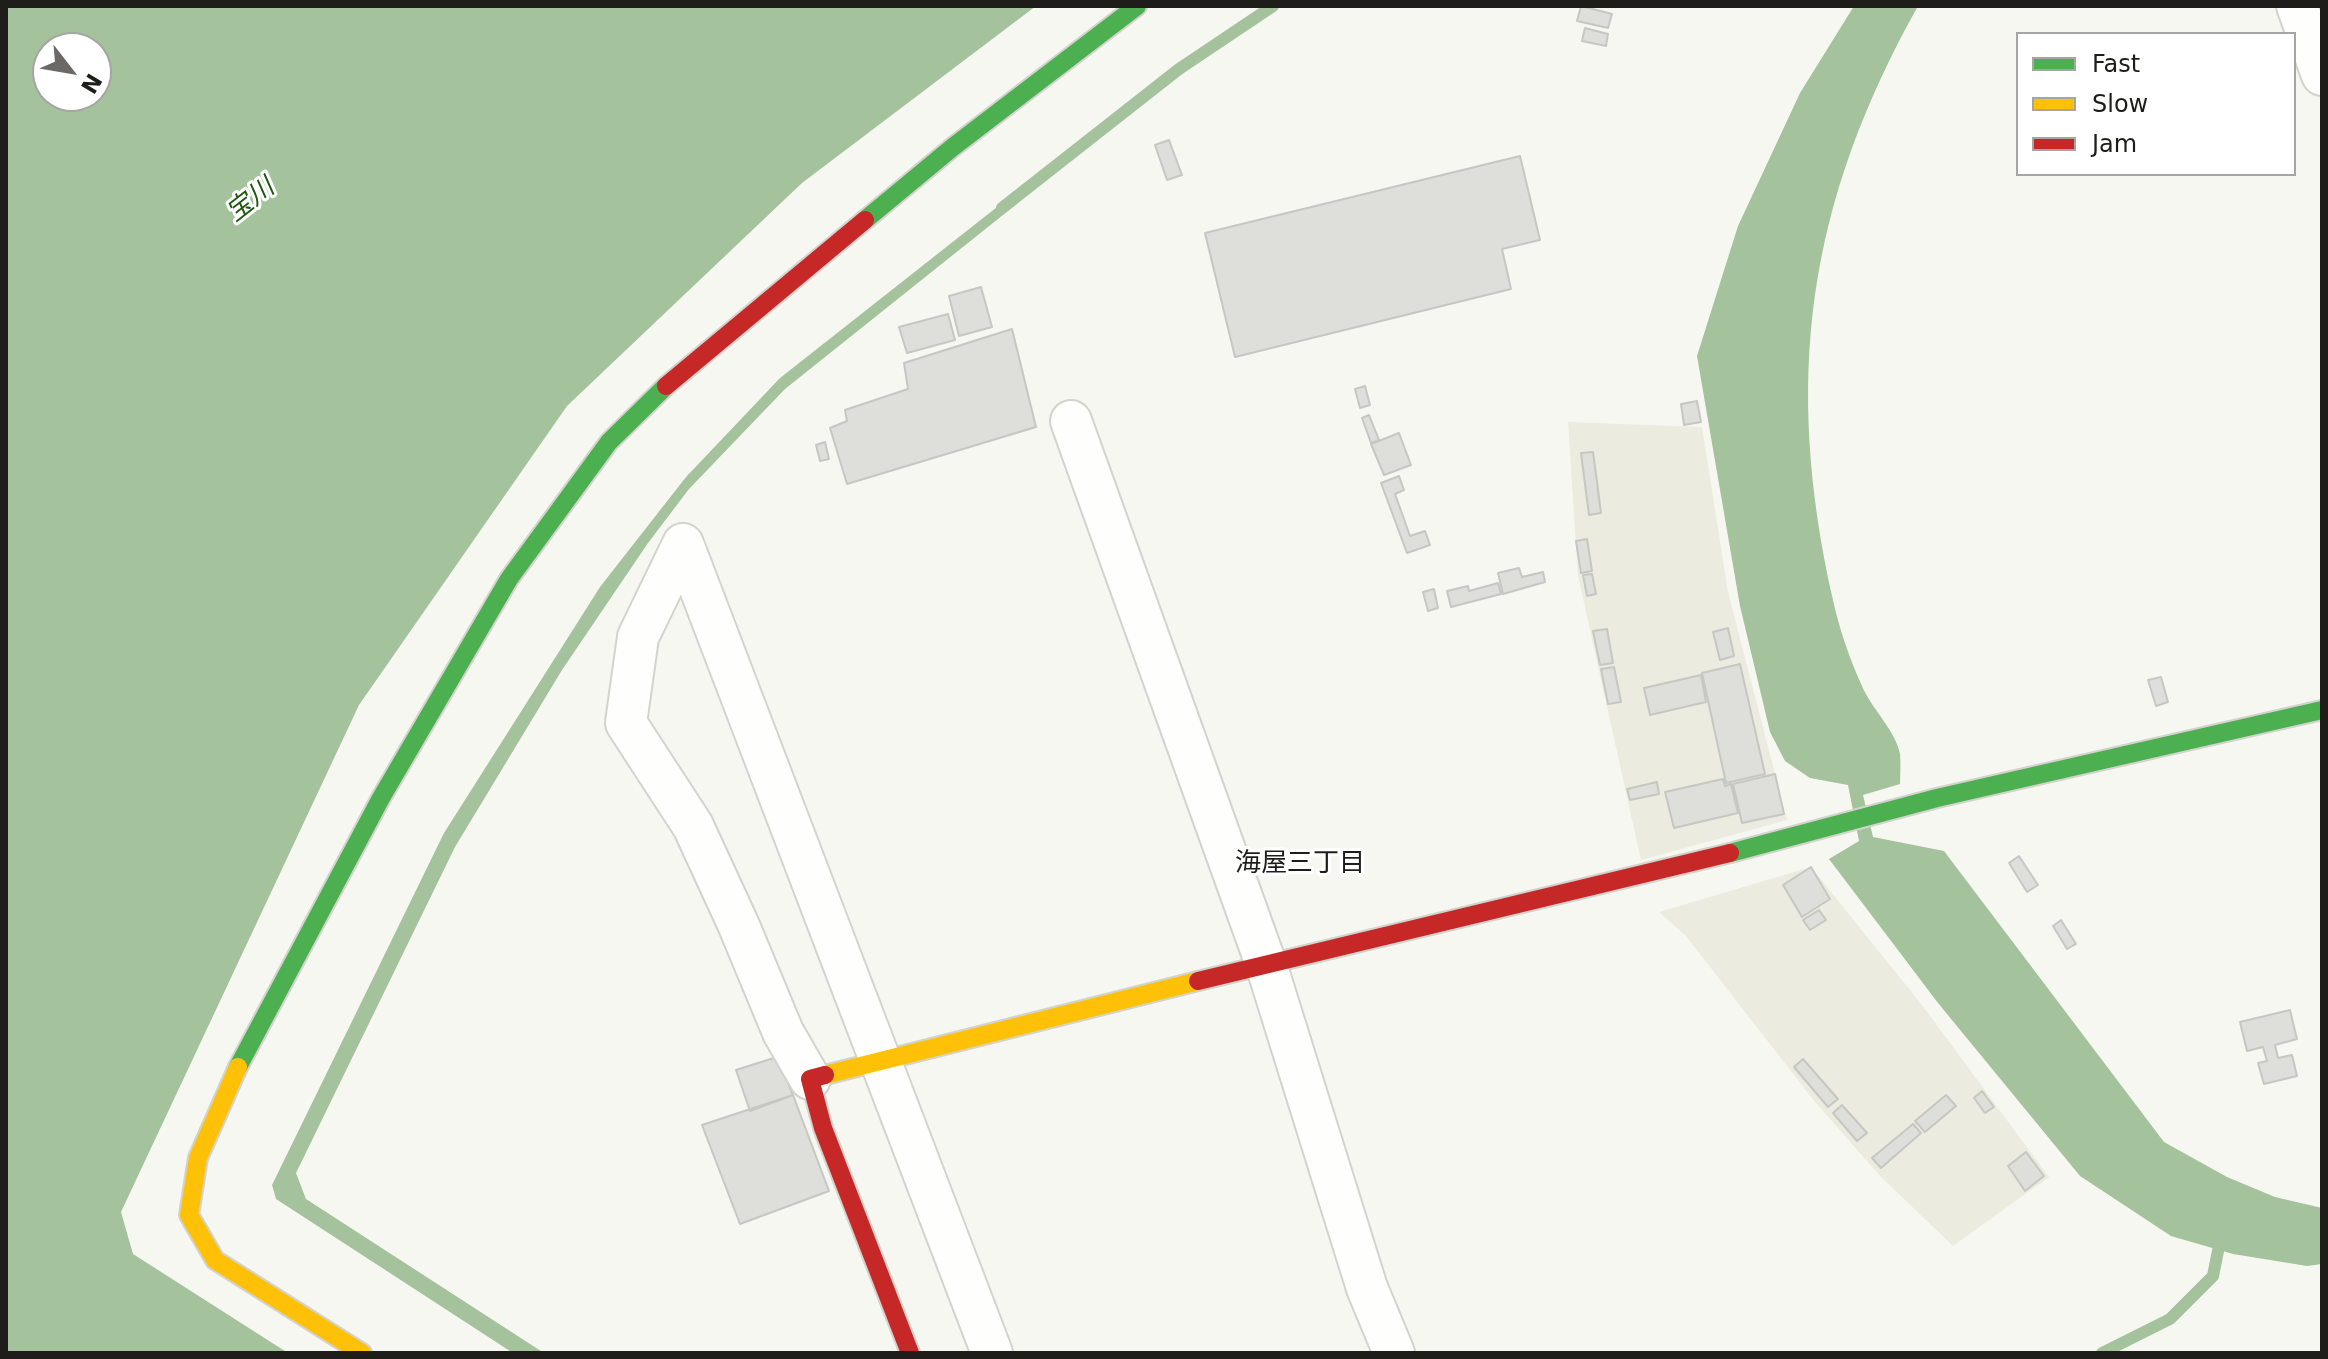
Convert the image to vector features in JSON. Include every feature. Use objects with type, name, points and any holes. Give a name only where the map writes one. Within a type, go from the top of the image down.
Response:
[{"type":"street","points":[[362,1353],[215,1260],[189,1215],[198,1158],[245,1052],[381,798],[509,579],[609,442],[658,392],[916,178],[1137,6]]},
{"type":"street","points":[[2297,6],[2322,75]]},
{"type":"street","points":[[1071,421],[1266,964],[1367,1288],[1394,1353]]},
{"type":"street","points":[[910,1353],[823,1128],[810,1079],[783,1032],[693,826],[626,723],[638,637],[683,544],[992,1353]]},
{"type":"street","points":[[810,1079],[1266,964],[1791,839],[1937,798],[2322,710]]},
{"type":"shaded area","points":[[1568,422],[1702,427],[1728,592],[1787,820],[1641,860],[1578,576]]},
{"type":"shaded area","points":[[1811,867],[1922,1005],[2049,1177],[1953,1246],[1881,1177],[1815,1102],[1686,936],[1659,912]]},
{"type":"water","name":"宝川","points":[[6,6],[1036,6],[802,183],[567,406],[359,705],[121,1212],[133,1254],[288,1353],[6,1353]]},
{"type":"water","points":[[1854,6],[1918,6],[1880,79],[1851,151],[1829,223],[1815,294],[1809,367],[1810,442],[1818,519],[1835,611],[1862,686],[1894,737],[1900,754],[1900,784],[1863,795],[1873,837],[1944,851],[2164,1142],[2227,1177],[2275,1197],[2322,1208],[2322,1264],[2307,1266],[2233,1254],[2171,1236],[2080,1176],[1938,1003],[1829,859],[1859,841],[1848,785],[1810,778],[1785,761],[1770,732],[1740,606],[1697,356],[1738,226],[1800,93]]},
{"type":"water","points":[[1011,196],[1018,203],[785,389],[689,489],[648,543],[562,670],[455,847],[296,1173],[306,1199],[544,1353],[513,1353],[276,1199],[272,1185],[444,833],[600,587],[686,477],[780,378]]},
{"type":"building","points":[[1581,6],[1612,14],[1608,28],[1577,21]]},
{"type":"building","points":[[1585,28],[1608,34],[1606,46],[1582,41]]},
{"type":"building","points":[[1169,140],[1182,175],[1167,180],[1155,145]]},
{"type":"building","points":[[1520,156],[1540,240],[1502,249],[1511,289],[1235,357],[1205,233]]},
{"type":"building","points":[[981,287],[992,327],[959,336],[949,296]]},
{"type":"building","points":[[948,314],[955,340],[907,353],[899,327]]},
{"type":"building","points":[[1012,329],[1036,427],[847,484],[830,428],[847,421],[845,410],[908,389],[904,363]]},
{"type":"building","points":[[1365,386],[1370,405],[1360,408],[1355,389]]},
{"type":"building","points":[[1697,401],[1701,422],[1684,425],[1681,404]]},
{"type":"building","points":[[1369,415],[1379,440],[1371,443],[1362,418]]},
{"type":"building","points":[[1399,433],[1411,465],[1384,475],[1371,444]]},
{"type":"building","points":[[825,442],[829,459],[820,461],[816,445]]},
{"type":"building","points":[[1593,452],[1601,513],[1589,515],[1581,453]]},
{"type":"building","points":[[1399,476],[1404,490],[1395,494],[1410,536],[1425,531],[1430,545],[1407,553],[1381,483]]},
{"type":"building","points":[[1587,539],[1592,571],[1581,573],[1576,541]]},
{"type":"building","points":[[1519,568],[1522,577],[1543,572],[1545,582],[1503,594],[1498,573]]},
{"type":"building","points":[[1592,574],[1596,594],[1587,596],[1583,575]]},
{"type":"building","points":[[1498,583],[1501,594],[1451,607],[1447,591],[1468,586],[1469,591]]},
{"type":"building","points":[[1434,589],[1438,608],[1428,611],[1423,592]]},
{"type":"building","points":[[1728,628],[1734,656],[1720,660],[1713,632]]},
{"type":"building","points":[[1607,629],[1613,663],[1600,665],[1593,631]]},
{"type":"building","points":[[1740,664],[1765,774],[1726,783],[1702,673]]},
{"type":"building","points":[[1614,667],[1621,702],[1608,704],[1601,669]]},
{"type":"building","points":[[1701,675],[1706,702],[1650,715],[1644,688]]},
{"type":"building","points":[[2161,677],[2168,702],[2156,706],[2148,680]]},
{"type":"building","points":[[1775,774],[1784,814],[1742,823],[1733,784]]},
{"type":"building","points":[[1723,779],[1725,786],[1731,784],[1738,813],[1674,828],[1665,792]]},
{"type":"building","points":[[1657,782],[1659,794],[1630,800],[1627,789]]},
{"type":"building","points":[[2019,856],[2038,885],[2027,892],[2009,863]]},
{"type":"building","points":[[1811,867],[1830,899],[1802,917],[1783,885]]},
{"type":"building","points":[[1819,910],[1826,920],[1810,930],[1803,920]]},
{"type":"building","points":[[2061,920],[2076,944],[2067,949],[2053,926]]},
{"type":"building","points":[[2290,1010],[2297,1039],[2275,1045],[2278,1058],[2292,1055],[2297,1076],[2264,1084],[2258,1063],[2267,1061],[2263,1047],[2247,1051],[2240,1022]]},
{"type":"building","points":[[777,1057],[793,1095],[750,1111],[736,1070]]},
{"type":"building","points":[[1803,1059],[1838,1099],[1828,1107],[1794,1067]]},
{"type":"building","points":[[1982,1091],[1994,1107],[1985,1113],[1974,1098]]},
{"type":"building","points":[[793,1095],[829,1191],[740,1224],[702,1125]]},
{"type":"building","points":[[1946,1095],[1956,1106],[1925,1132],[1915,1121]]},
{"type":"building","points":[[1842,1105],[1867,1133],[1857,1141],[1833,1113]]},
{"type":"building","points":[[1913,1124],[1921,1133],[1881,1168],[1872,1158]]},
{"type":"building","points":[[2026,1152],[2044,1176],[2025,1191],[2008,1166]]},
{"type":"waterway","points":[[1002,208],[1179,69],[1273,6]]},
{"type":"waterway","points":[[2102,1353],[2170,1319],[2213,1276],[2221,1236]]},
{"type":"traffic: fast","points":[[865,220],[953,147],[1137,6]]},
{"type":"traffic: fast","points":[[238,1067],[381,798],[509,579],[609,442],[666,386]]},
{"type":"traffic: fast","points":[[1730,853],[1937,798],[2322,710]]},
{"type":"traffic: slow","points":[[825,1075],[1198,981]]},
{"type":"traffic: slow","points":[[238,1067],[198,1158],[189,1215],[215,1260],[362,1353]]},
{"type":"traffic: jam","points":[[666,386],[865,220]]},
{"type":"traffic: jam","points":[[1198,981],[1730,853]]},
{"type":"traffic: jam","points":[[825,1075],[810,1079],[823,1128],[910,1353]]},
{"type":"district","name":"海屋三丁目","points":[[1300,864]]}]
